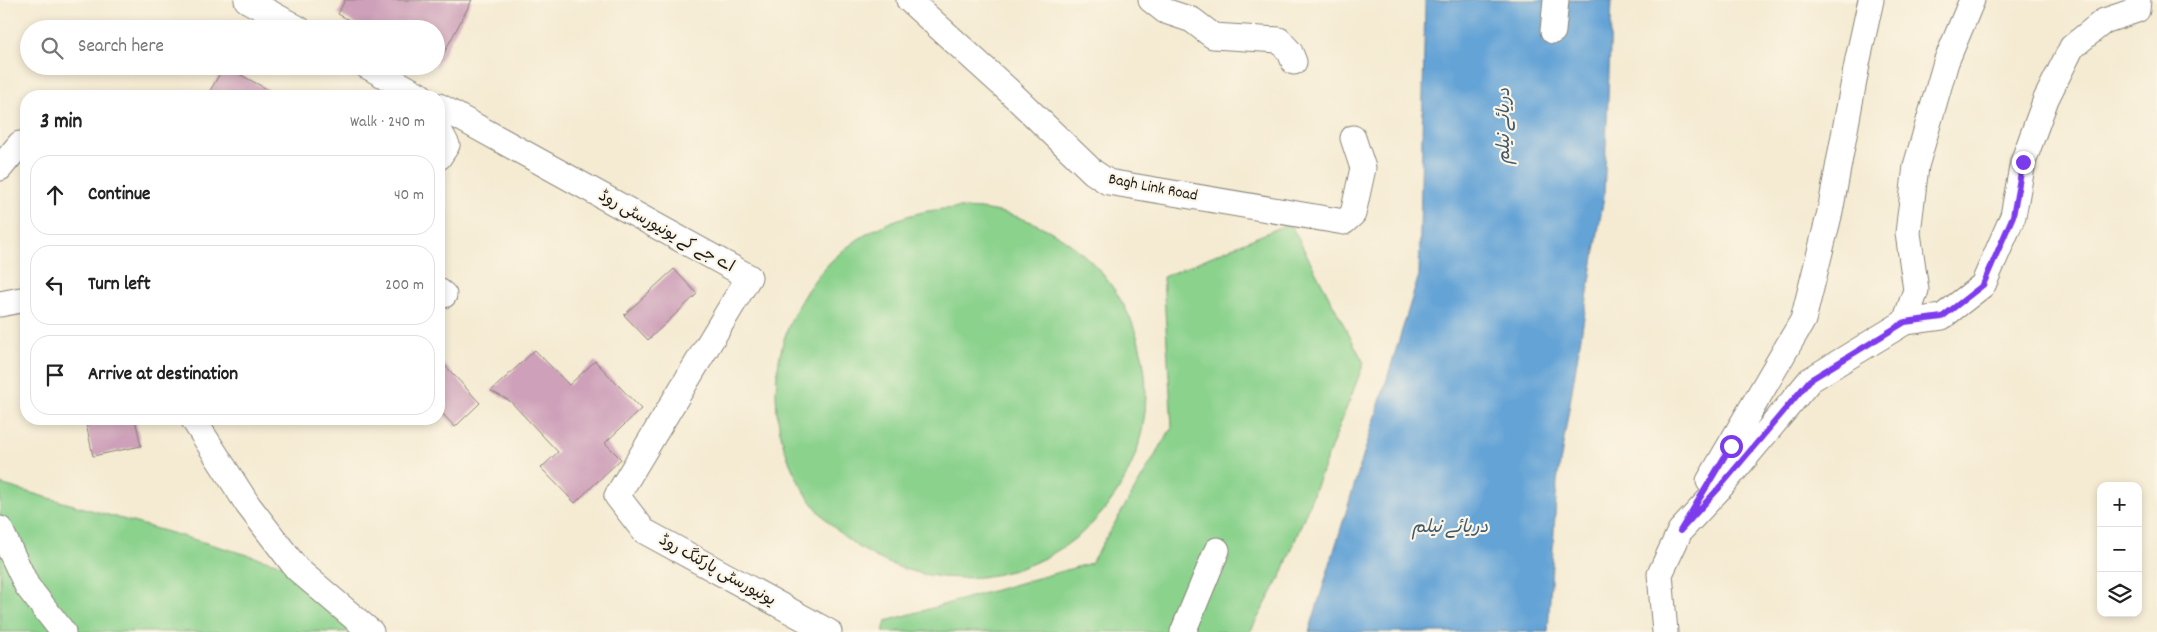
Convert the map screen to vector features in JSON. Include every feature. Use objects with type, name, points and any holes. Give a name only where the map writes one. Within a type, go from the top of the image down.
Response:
[{"type":"street","points":[[247,0],[283,20]]},
{"type":"street","name":"Bagh Link Road","points":[[909,0],[1093,172],[1108,182],[1344,222],[1353,214],[1363,168],[1353,138]]},
{"type":"street","points":[[1151,0],[1165,11],[1192,20],[1213,36],[1279,40],[1290,52],[1294,62]]},
{"type":"street","points":[[1554,31],[1556,0]]},
{"type":"street","points":[[1665,632],[1660,574],[1680,531],[1803,320],[1830,212],[1858,58],[1872,0]]},
{"type":"street","points":[[1905,322],[1916,290],[1908,233],[1916,166],[1946,62],[1972,0]]},
{"type":"street","points":[[1680,531],[1810,380],[1905,322],[1942,317],[1983,285],[2013,216],[2023,162],[2046,99],[2072,47],[2104,21],[2137,10],[2138,0]]},
{"type":"street","points":[[383,75],[410,90]]},
{"type":"street","name":"اے جے کے یونیورسٹی روڈ","points":[[445,109],[749,277],[617,496]]},
{"type":"street","points":[[0,168],[20,144]]},
{"type":"street","points":[[0,304],[20,300]]},
{"type":"street","points":[[196,425],[248,505],[296,569],[371,632]]},
{"type":"street","name":"یونیورسٹی پارکنگ روڈ","points":[[617,496],[644,531],[829,632]]},
{"type":"street","points":[[0,529],[27,586],[63,632]]},
{"type":"street","points":[[1183,632],[1217,550]]},
{"type":"green space","points":[[961,208],[997,212],[1032,222],[1064,239],[1092,262],[1115,290],[1132,322],[1142,357],[1146,393],[1142,429],[1132,464],[1115,496],[1092,524],[1064,547],[1032,564],[997,574],[961,578],[925,574],[890,564],[858,547],[830,524],[807,496],[790,464],[780,429],[776,393],[780,357],[790,322],[807,290],[830,262],[858,239],[890,222],[925,212]]},
{"type":"green space","points":[[1290,223],[1364,363],[1282,574],[1250,632],[883,632],[886,621],[1091,563],[1172,427],[1163,277]]},
{"type":"green space","points":[[0,484],[297,569],[371,632],[0,632]]},
{"type":"water","name":"دریائے نیلم","points":[[1425,0],[1612,0],[1604,196],[1557,482],[1548,632],[1309,632],[1419,275]]},
{"type":"building","points":[[345,0],[472,0],[445,51],[445,20],[349,20],[338,14]]},
{"type":"building","points":[[219,75],[241,75],[269,90],[210,90]]},
{"type":"building","points":[[674,269],[697,294],[648,340],[624,315]]},
{"type":"building","points":[[535,350],[569,385],[595,361],[641,409],[605,443],[621,459],[575,503],[541,468],[558,452],[510,401],[491,391]]},
{"type":"building","points":[[445,365],[480,403],[455,427],[445,416]]},
{"type":"building","points":[[86,425],[136,425],[141,446],[93,456]]},
{"type":"route","points":[[1731,446],[1680,531],[1810,380],[1905,322],[1942,317],[1983,285],[2013,216],[2023,162]]}]
